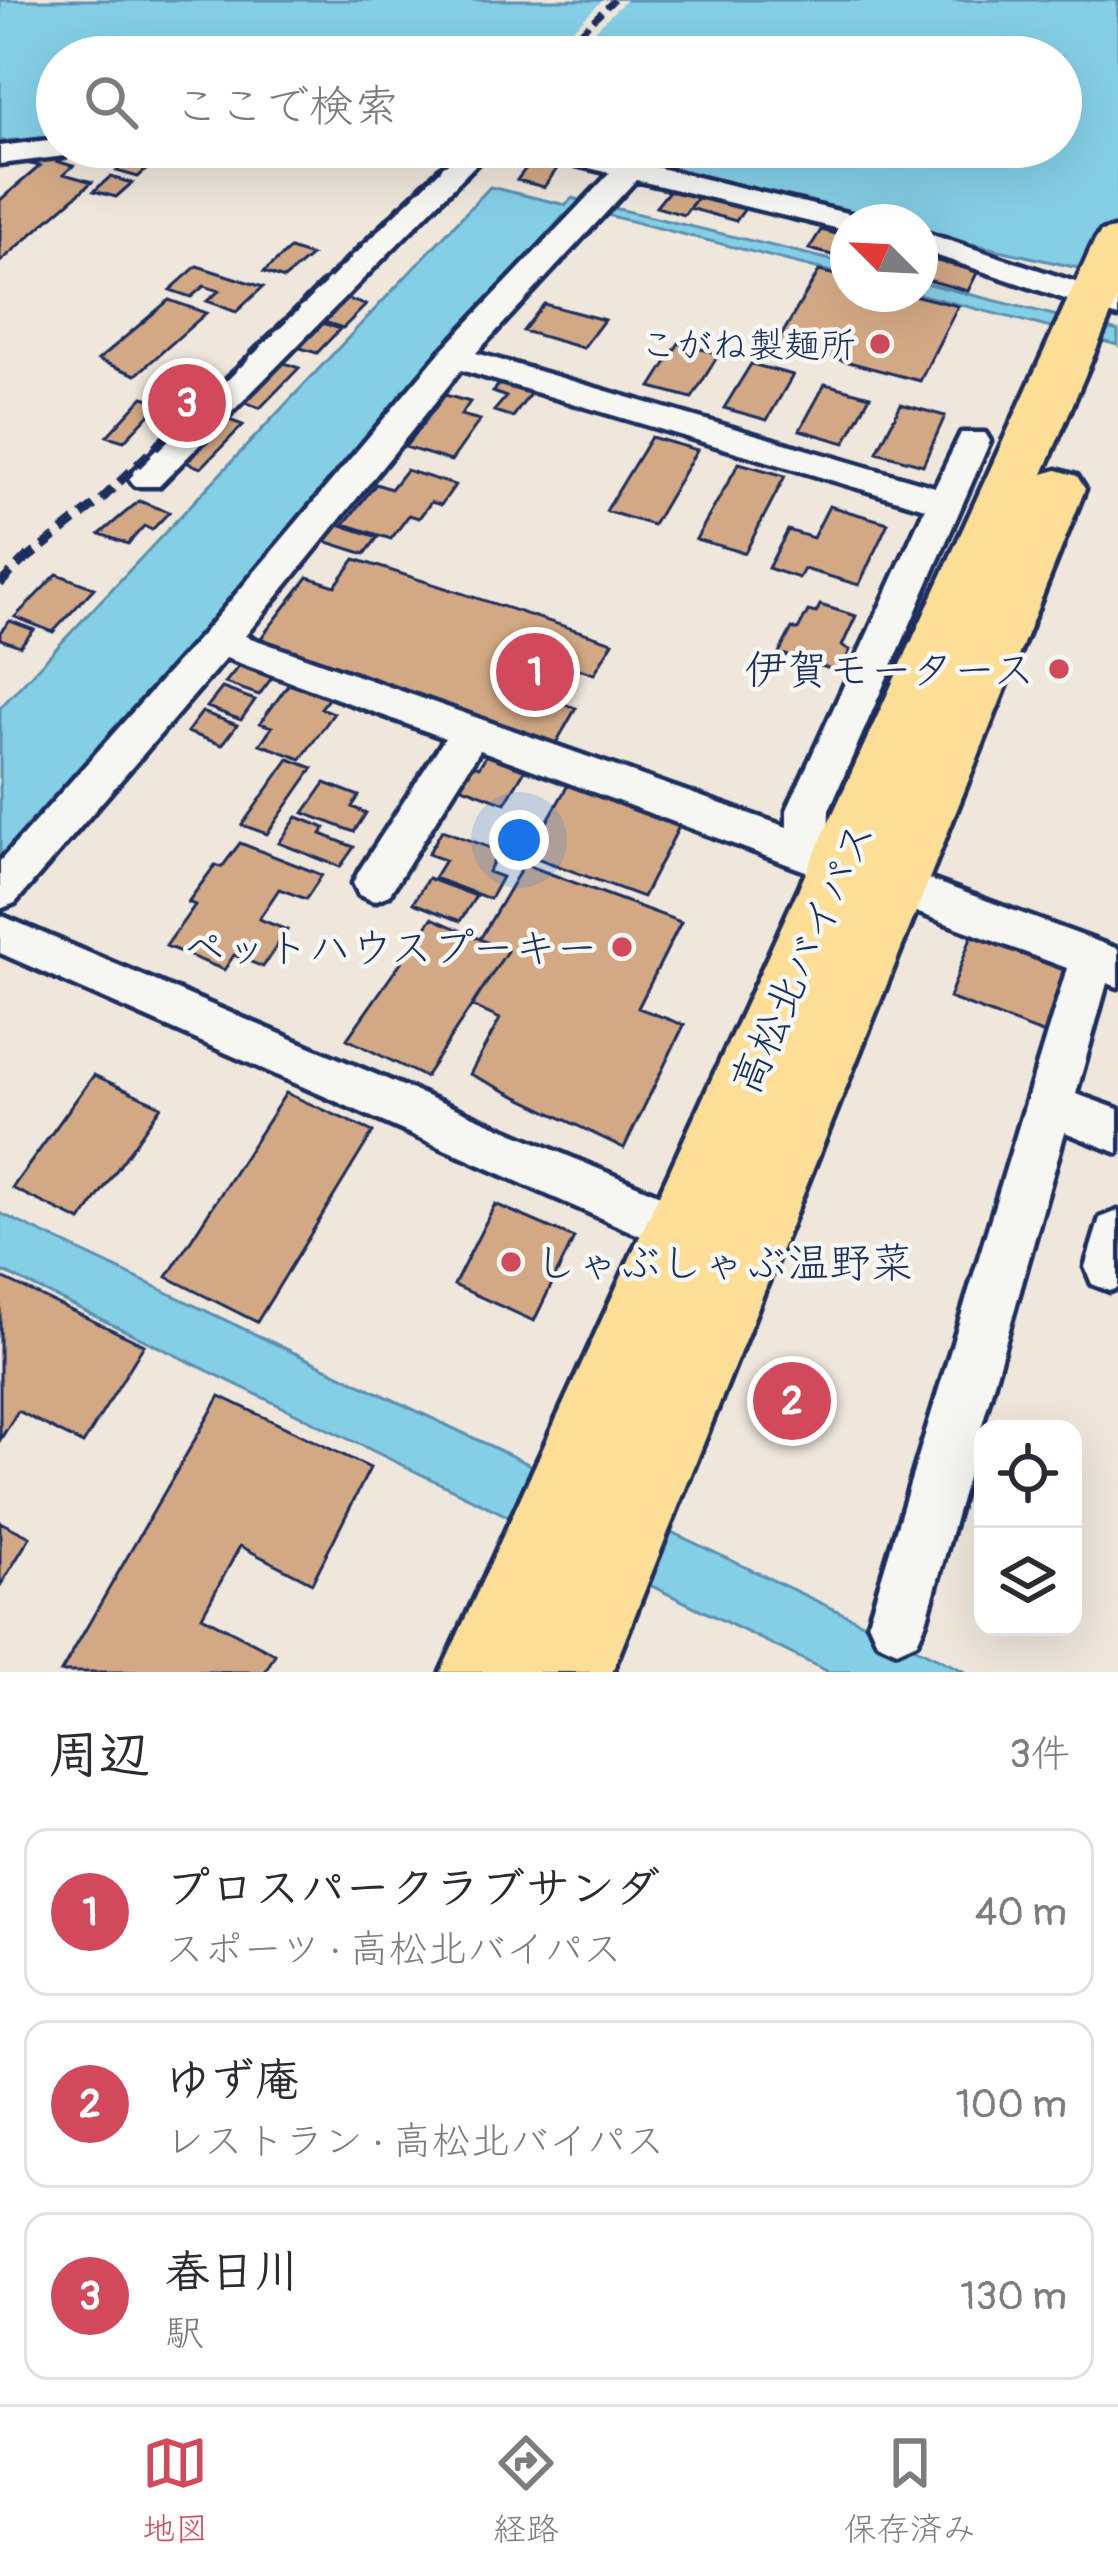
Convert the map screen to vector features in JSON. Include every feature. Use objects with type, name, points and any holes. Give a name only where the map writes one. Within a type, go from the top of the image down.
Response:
[{"type":"highway","name":"高松北バイパス","points":[[566,1672],[588,1527],[682,1229],[1100,320],[1118,242]]},
{"type":"highway","name":"高松北バイパス","points":[[487,1672],[588,1527],[847,867]]},
{"type":"street","points":[[0,154],[36,150]]},
{"type":"street","points":[[146,478],[458,168]]},
{"type":"street","points":[[626,168],[830,218]]},
{"type":"street","points":[[0,891],[219,641],[454,357],[630,169]]},
{"type":"street","points":[[938,248],[1100,320]]},
{"type":"street","points":[[454,357],[946,502]]},
{"type":"street","points":[[847,867],[808,810],[973,441]]},
{"type":"street","points":[[219,641],[1105,964],[1049,1106],[897,1622]]},
{"type":"street","points":[[374,883],[471,730]]},
{"type":"street","points":[[0,933],[682,1229]]},
{"type":"street","points":[[1049,1106],[1118,1131]]},
{"type":"water","points":[[0,0],[1118,0],[1118,277],[938,236],[938,204],[830,204],[830,211],[640,168],[1082,168],[1082,36],[36,36],[36,138],[0,141]]},
{"type":"water","points":[[490,187],[566,205],[572,198],[830,260],[830,271],[603,214],[563,216],[0,864],[0,708]]},
{"type":"water","points":[[938,286],[1118,331],[1118,345],[938,299]]},
{"type":"water","points":[[0,1213],[966,1672],[829,1672],[0,1270]]},
{"type":"pier","points":[[603,0],[626,0],[589,36],[565,36]]},
{"type":"building","points":[[38,168],[71,168],[64,174],[92,182],[0,262],[0,200]]},
{"type":"building","points":[[120,168],[148,168],[138,177],[117,171]]},
{"type":"building","points":[[526,168],[558,168],[544,187],[517,180]]},
{"type":"building","points":[[110,177],[132,183],[116,197],[94,191]]},
{"type":"building","points":[[673,186],[700,194],[684,215],[656,207]]},
{"type":"building","points":[[700,194],[747,206],[736,221],[689,208]]},
{"type":"building","points":[[821,230],[830,232],[830,254],[809,249]]},
{"type":"building","points":[[290,249],[311,256],[284,279],[264,272]]},
{"type":"building","points":[[938,261],[978,271],[968,291],[938,283]]},
{"type":"building","points":[[197,266],[263,287],[236,312],[207,301],[219,291],[204,286],[191,297],[170,290]]},
{"type":"building","points":[[819,271],[830,274],[830,312],[938,312],[938,301],[958,306],[920,381],[777,343]]},
{"type":"building","points":[[337,296],[366,305],[343,328],[314,319]]},
{"type":"building","points":[[169,300],[206,313],[136,375],[98,360]]},
{"type":"building","points":[[544,304],[604,320],[583,348],[523,331]]},
{"type":"building","points":[[311,319],[340,329],[317,353],[287,344]]},
{"type":"building","points":[[679,343],[719,354],[692,398],[651,387]]},
{"type":"building","points":[[275,360],[299,368],[260,408],[236,399]]},
{"type":"building","points":[[751,364],[793,375],[767,420],[724,408]]},
{"type":"building","points":[[171,379],[188,384],[170,404],[153,398]]},
{"type":"building","points":[[501,381],[533,390],[513,417],[494,411],[506,397],[493,392]]},
{"type":"building","points":[[825,384],[870,396],[845,443],[800,430]]},
{"type":"building","points":[[445,395],[470,402],[461,415],[480,420],[451,461],[405,447]]},
{"type":"building","points":[[143,397],[161,402],[124,441],[107,436]]},
{"type":"building","points":[[901,404],[945,416],[923,465],[877,452]]},
{"type":"building","points":[[218,416],[243,425],[201,468],[177,459]]},
{"type":"building","points":[[651,437],[697,450],[653,525],[606,511]]},
{"type":"building","points":[[739,463],[785,476],[745,553],[696,539]]},
{"type":"building","points":[[406,470],[455,485],[441,505],[431,502],[419,518],[409,515],[391,539],[344,524],[376,484],[391,489]]},
{"type":"building","points":[[139,501],[169,512],[152,530],[144,526],[128,544],[100,534]]},
{"type":"building","points":[[829,506],[888,523],[859,585],[804,569],[799,578],[768,568],[788,530],[813,538]]},
{"type":"building","points":[[335,523],[378,537],[365,554],[321,540]]},
{"type":"building","points":[[355,559],[613,642],[594,674],[561,663],[541,697],[576,708],[556,743],[258,642],[308,577],[335,586]]},
{"type":"building","points":[[57,574],[94,588],[53,632],[15,617]]},
{"type":"building","points":[[820,605],[856,616],[842,646],[850,650],[840,672],[779,653],[792,628],[798,630],[808,611],[816,613]]},
{"type":"building","points":[[10,621],[34,630],[20,646],[0,639]]},
{"type":"building","points":[[241,663],[274,675],[259,695],[225,683]]},
{"type":"building","points":[[291,681],[331,695],[321,708],[334,713],[301,759],[260,744],[272,727],[260,723]]},
{"type":"building","points":[[222,688],[255,700],[241,720],[207,707]]},
{"type":"building","points":[[202,712],[237,725],[222,745],[187,732]]},
{"type":"building","points":[[489,751],[528,765],[505,803],[457,785],[471,764],[479,767]]},
{"type":"building","points":[[289,759],[313,768],[267,834],[242,825]]},
{"type":"building","points":[[572,778],[684,817],[643,897],[528,855]]},
{"type":"building","points":[[325,783],[359,796],[352,807],[366,813],[354,832],[304,813]]},
{"type":"building","points":[[297,817],[325,828],[321,834],[354,847],[340,867],[279,843]]},
{"type":"building","points":[[442,830],[499,851],[488,872],[502,877],[490,899],[434,878],[445,860],[428,854]]},
{"type":"building","points":[[240,843],[322,875],[306,899],[279,889],[259,919],[287,930],[263,967],[234,955],[224,970],[166,946],[195,905],[188,902],[215,865],[222,867]]},
{"type":"building","points":[[524,864],[681,922],[638,1008],[684,1025],[624,1148],[470,1074],[500,1019],[472,1006],[507,951],[480,939]]},
{"type":"building","points":[[428,878],[476,896],[460,921],[413,903]]},
{"type":"building","points":[[432,918],[507,951],[425,1077],[347,1039]]},
{"type":"building","points":[[975,926],[1068,959],[1045,1034],[949,998]]},
{"type":"building","points":[[94,1075],[161,1106],[81,1221],[12,1188]]},
{"type":"building","points":[[286,1093],[373,1132],[257,1322],[167,1277]]},
{"type":"building","points":[[495,1204],[574,1238],[534,1321],[454,1285]]},
{"type":"building","points":[[0,1277],[144,1345],[83,1444],[18,1411],[0,1440]]},
{"type":"building","points":[[220,1396],[370,1468],[312,1583],[240,1546],[202,1616],[275,1654],[265,1672],[61,1672]]},
{"type":"building","points":[[0,1522],[30,1537],[0,1586]]},
{"type":"railway","points":[[576,36],[614,0]]},
{"type":"railway","points":[[187,416],[439,168]]},
{"type":"railway","points":[[23,562],[100,501],[190,413]]},
{"type":"railway","points":[[0,584],[31,552]]},
{"type":"place","name":"こがね製麺所","points":[[880,344]]},
{"type":"place","name":"春日川","points":[[187,403]]},
{"type":"place","name":"伊賀モータース","points":[[1059,669]]},
{"type":"place","name":"プロスパークラブサンダ","points":[[535,672]]},
{"type":"place","name":"ペットハウスプーキー","points":[[622,947]]},
{"type":"place","name":"しゃぶしゃぶ温野菜","points":[[511,1262]]},
{"type":"place","name":"ゆず庵","points":[[792,1401]]}]
